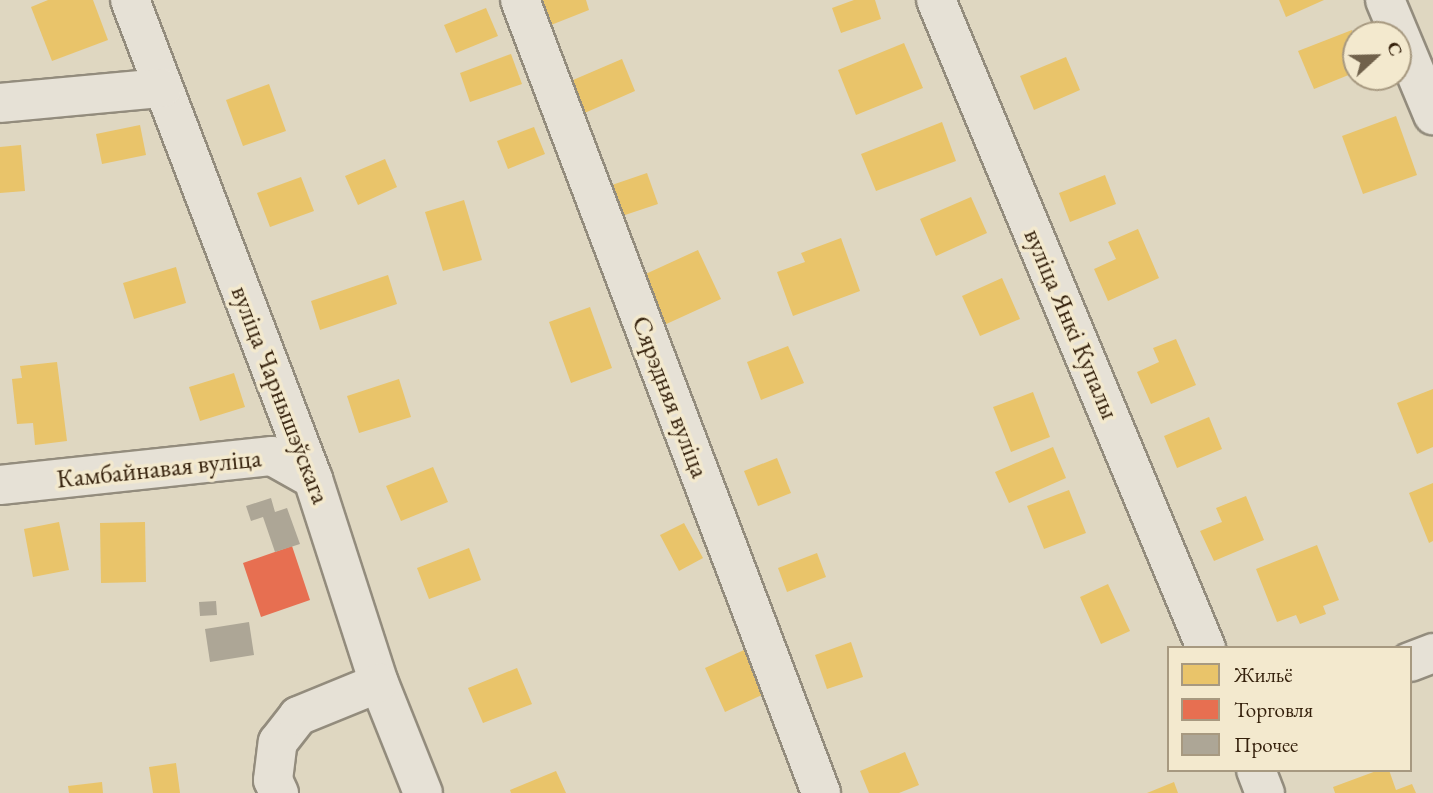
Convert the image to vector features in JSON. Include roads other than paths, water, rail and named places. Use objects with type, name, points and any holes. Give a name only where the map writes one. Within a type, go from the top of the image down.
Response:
[{"type":"street","name":"вуліца Чарнышэўскага","points":[[130,0],[313,479],[379,683],[423,793]]},
{"type":"street","name":"Сярэдняя вуліца","points":[[520,0],[821,793]]},
{"type":"street","name":"вуліца Янкі Купалы","points":[[936,0],[1205,646]]},
{"type":"street","points":[[1385,0],[1433,115]]},
{"type":"street","points":[[0,103],[162,88]]},
{"type":"street","name":"Камбайнавая вуліца","points":[[0,485],[272,456],[313,479]]},
{"type":"street","points":[[1412,661],[1433,653]]},
{"type":"street","points":[[279,793],[273,780],[278,742],[298,716],[379,683]]},
{"type":"street","points":[[1257,772],[1265,793]]}]
